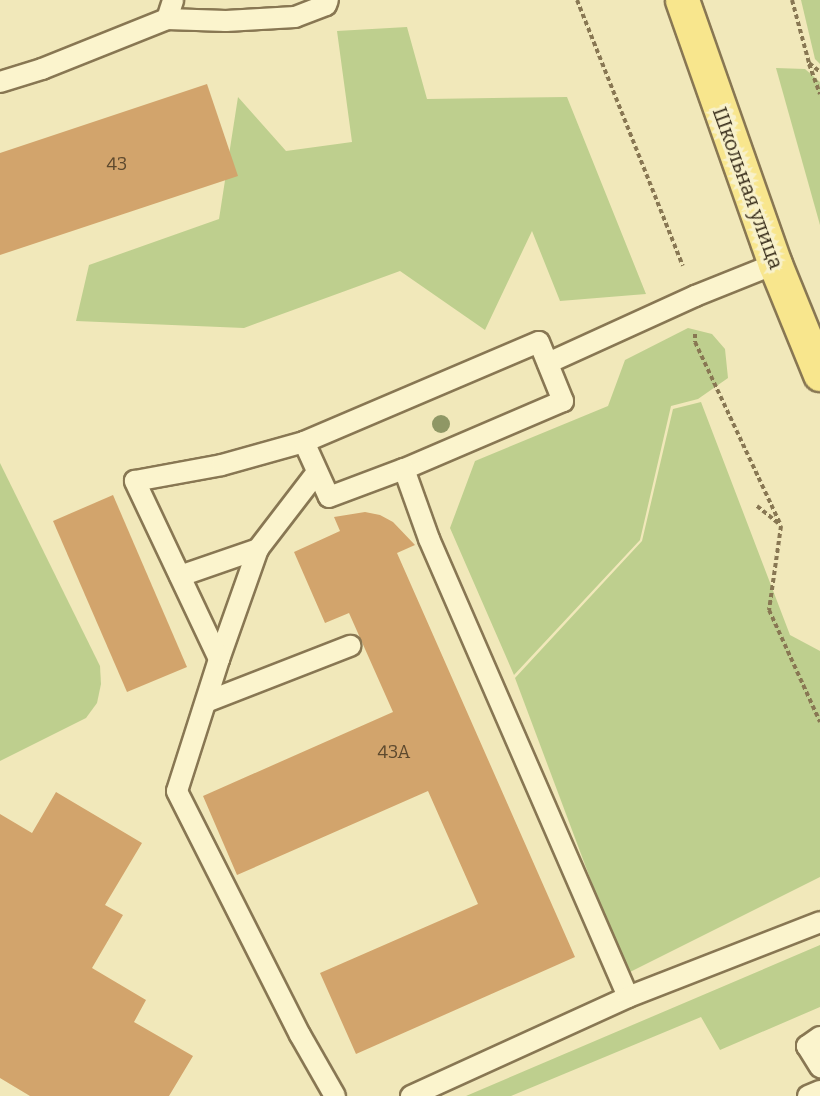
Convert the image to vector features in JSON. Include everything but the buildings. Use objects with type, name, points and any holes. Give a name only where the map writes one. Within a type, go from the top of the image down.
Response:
[{"type":"main road","name":"Школьная улица","points":[[682,0],[775,264],[820,374]]},
{"type":"lane","points":[[167,19],[173,0]]},
{"type":"lane","points":[[0,82],[42,69],[167,19],[226,21],[295,17],[326,5],[328,0]]},
{"type":"lane","points":[[548,363],[695,296],[775,264]]},
{"type":"lane","points":[[219,659],[135,481],[222,465],[304,442],[539,342],[563,401],[404,469],[329,497],[304,442]]},
{"type":"lane","points":[[404,469],[429,539],[628,997]]},
{"type":"lane","points":[[317,472],[258,549],[219,659],[177,791],[300,1035],[335,1096]]},
{"type":"lane","points":[[180,576],[258,549]]},
{"type":"lane","points":[[206,702],[350,646]]},
{"type":"lane","points":[[411,1096],[628,997],[820,922]]},
{"type":"lane","points":[[820,1037],[807,1046],[820,1067]]},
{"type":"lane","points":[[808,1096],[820,1091]]},
{"type":"path","points":[[577,0],[695,296],[695,342],[781,526],[769,610],[820,722]]},
{"type":"path","points":[[792,0],[820,94]]},
{"type":"path","points":[[809,63],[820,72]]},
{"type":"path","points":[[757,506],[781,526]]},
{"type":"green space","points":[[801,0],[820,0],[820,64],[815,59]]},
{"type":"green space","points":[[407,27],[427,99],[567,97],[646,294],[560,301],[532,231],[485,330],[400,271],[244,328],[76,321],[89,265],[219,219],[238,97],[286,151],[352,142],[337,31]]},
{"type":"green space","points":[[776,68],[805,69],[820,82],[820,225]]},
{"type":"green space","points":[[688,328],[712,334],[725,349],[728,378],[698,399],[671,406],[640,540],[514,675],[450,528],[475,461],[608,406],[625,360]]},
{"type":"green space","points":[[701,402],[790,635],[820,651],[820,877],[626,974],[515,678],[642,541],[673,409]]},
{"type":"green space","points":[[0,463],[100,666],[101,684],[97,703],[86,718],[0,761]]},
{"type":"green space","points":[[820,945],[820,1007],[720,1050],[701,1017],[511,1096],[466,1096]]}]
